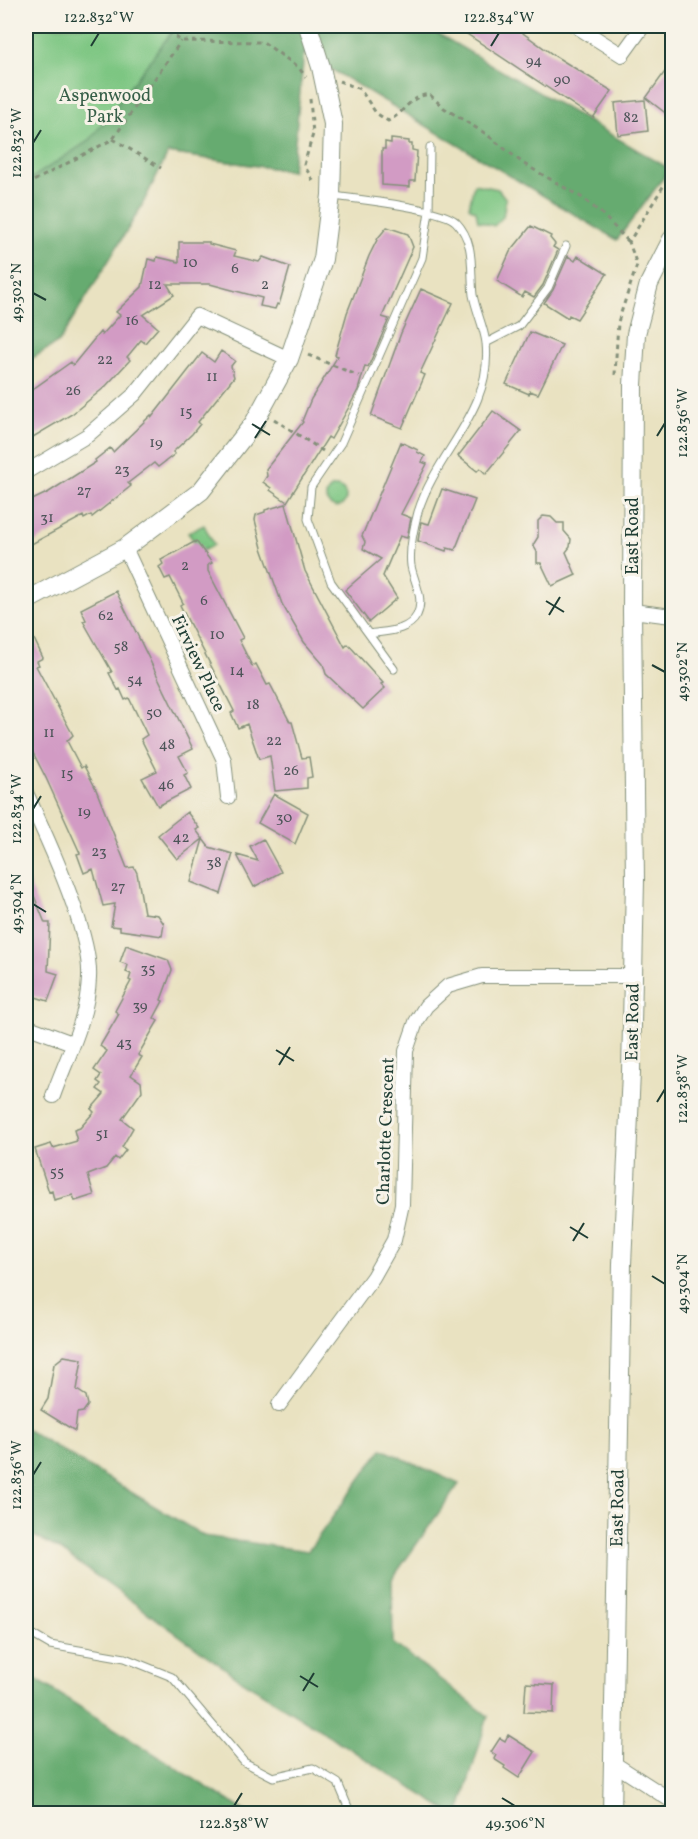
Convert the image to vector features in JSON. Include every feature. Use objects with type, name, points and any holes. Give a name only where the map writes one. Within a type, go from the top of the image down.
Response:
[{"type":"main road","points":[[26,601],[125,548],[201,491],[254,423],[289,359],[323,259],[331,195],[333,124],[323,75],[308,26]]},
{"type":"main road","name":"East Road","points":[[612,1814],[622,1264],[631,1073],[635,880],[632,611],[636,334],[649,284],[672,238]]},
{"type":"street","points":[[576,26],[622,55],[643,26]]},
{"type":"street","points":[[26,472],[88,435],[135,394],[196,316],[289,359]]},
{"type":"street","name":"Firview Place","points":[[125,548],[224,760],[228,798]]},
{"type":"street","points":[[632,611],[672,616]]},
{"type":"street","points":[[26,793],[78,918],[87,951],[90,977],[87,995],[53,1096]]},
{"type":"street","name":"Charlotte Crescent","points":[[279,1405],[373,1277],[394,1240],[402,1204],[406,1051],[409,1036],[423,1009],[448,986],[482,976],[633,976]]},
{"type":"street","points":[[26,1026],[72,1042]]},
{"type":"street","points":[[613,1763],[672,1801]]},
{"type":"lane","points":[[394,669],[331,582],[308,519],[311,487],[341,443],[422,258],[429,211],[429,147]]},
{"type":"lane","points":[[331,195],[429,211],[455,221],[471,244],[474,296],[486,343],[485,380],[476,408],[443,456],[418,513],[411,564],[420,599],[417,615],[403,629],[369,634]]},
{"type":"lane","points":[[486,343],[519,326],[548,288],[566,246]]},
{"type":"lane","points":[[26,1631],[50,1645],[125,1658],[172,1677],[244,1762],[273,1777],[313,1768],[338,1783],[351,1814]]},
{"type":"path","points":[[160,26],[181,41],[263,42],[298,67],[312,84]]},
{"type":"path","points":[[26,185],[113,139],[181,41]]},
{"type":"path","points":[[338,80],[360,89],[376,113],[388,121],[400,115],[415,96],[429,94],[444,108],[486,134],[524,164],[581,197],[601,213],[629,242]]},
{"type":"path","points":[[311,94],[313,134],[304,165],[315,184]]},
{"type":"path","points":[[113,139],[161,168]]},
{"type":"path","points":[[308,355],[369,381]]},
{"type":"path","points":[[274,419],[332,457]]},
{"type":"green space","name":"Aspenwood Park","points":[[26,26],[257,26],[292,171],[168,153],[140,209],[59,342],[26,362]]},
{"type":"green space","points":[[162,26],[425,26],[670,169],[617,240],[304,53],[292,171],[168,153],[140,209],[59,342],[26,362],[26,182],[90,140],[171,33]]},
{"type":"green space","points":[[474,184],[498,189],[506,199],[503,217],[494,226],[478,221],[476,211],[469,207]]},
{"type":"green space","points":[[336,487],[343,490],[346,497],[343,504],[336,507],[329,504],[326,497],[329,490]]},
{"type":"green space","points":[[204,525],[214,545],[202,551],[188,533]]},
{"type":"green space","points":[[26,1429],[204,1536],[308,1551],[382,1449],[459,1484],[392,1579],[393,1643],[488,1716],[459,1813],[451,1813],[241,1680],[59,1549],[26,1532]]},
{"type":"green space","points":[[26,1673],[248,1813],[26,1813]]},
{"type":"building","points":[[455,26],[513,26],[555,56],[612,91],[593,118]]},
{"type":"building","points":[[672,62],[672,118],[646,98]]},
{"type":"building","points":[[645,100],[648,131],[618,135],[615,103]]},
{"type":"building","points":[[391,139],[409,141],[409,144],[412,144],[412,150],[417,151],[415,181],[410,181],[410,187],[382,185],[382,149],[385,149],[385,142],[391,143]]},
{"type":"building","points":[[531,226],[551,236],[555,244],[553,247],[558,250],[543,285],[534,297],[525,292],[522,297],[497,281],[510,252]]},
{"type":"building","points":[[387,227],[408,234],[413,247],[382,317],[389,319],[368,367],[365,366],[358,390],[349,407],[331,439],[328,437],[287,502],[263,482],[267,476],[266,469],[303,422],[311,399],[338,356],[335,355],[347,313],[369,256],[378,238]]},
{"type":"building","points":[[179,242],[209,242],[209,244],[236,251],[234,256],[259,262],[263,257],[290,267],[279,305],[277,304],[275,309],[260,306],[262,298],[210,284],[167,284],[174,295],[143,315],[158,328],[145,343],[141,340],[127,357],[130,360],[105,387],[72,414],[33,437],[26,425],[26,394],[71,362],[73,365],[100,332],[102,335],[120,315],[116,312],[142,287],[148,259],[156,261],[157,257],[179,262]]},
{"type":"building","points":[[568,256],[575,261],[578,256],[607,274],[577,319],[569,315],[568,318],[544,303],[553,290]]},
{"type":"building","points":[[421,289],[453,303],[420,373],[425,375],[402,428],[371,416],[401,333]]},
{"type":"building","points":[[530,332],[562,345],[538,394],[530,391],[529,394],[506,384]]},
{"type":"building","points":[[221,351],[235,361],[231,366],[234,377],[198,422],[200,424],[192,434],[173,452],[175,454],[158,467],[154,463],[128,483],[131,486],[92,517],[91,515],[84,519],[83,516],[26,547],[26,503],[49,492],[96,462],[95,460],[110,448],[113,452],[151,415],[152,417],[202,353],[214,362]]},
{"type":"building","points":[[493,411],[521,431],[486,474],[480,468],[477,471],[458,456]]},
{"type":"building","points":[[401,442],[418,450],[417,452],[425,456],[422,462],[427,464],[401,514],[411,518],[407,538],[400,536],[383,576],[397,598],[369,622],[345,590],[381,559],[363,549],[365,542],[362,536]]},
{"type":"building","points":[[442,489],[475,500],[455,550],[447,548],[446,551],[418,541],[421,522],[429,524]]},
{"type":"building","points":[[286,504],[305,571],[345,647],[348,644],[385,688],[363,709],[326,674],[323,664],[304,642],[282,604],[262,548],[255,520],[256,515],[265,510]]},
{"type":"building","points":[[543,516],[551,517],[557,523],[564,523],[564,531],[571,539],[570,547],[566,552],[576,575],[552,586],[541,563],[537,563],[537,552],[533,545],[538,537],[538,521]]},
{"type":"building","points":[[196,541],[212,563],[208,565],[208,571],[243,638],[239,640],[252,666],[256,664],[292,722],[302,758],[309,757],[312,777],[307,778],[307,788],[275,791],[270,756],[259,759],[247,724],[238,728],[231,713],[234,711],[180,605],[183,603],[170,577],[165,579],[159,567],[163,564],[161,560]]},
{"type":"building","points":[[116,591],[193,749],[179,756],[188,773],[184,775],[191,789],[158,806],[142,778],[157,771],[141,739],[147,735],[129,698],[125,700],[120,689],[118,690],[109,673],[112,672],[83,621],[86,620],[81,609]]},
{"type":"building","points":[[26,622],[43,658],[37,661],[39,665],[36,666],[73,735],[67,741],[81,768],[84,766],[95,787],[127,868],[134,867],[137,873],[144,913],[158,915],[164,924],[162,936],[120,930],[120,927],[111,926],[115,904],[103,906],[93,869],[84,873],[77,854],[80,853],[46,778],[29,745],[26,747]]},
{"type":"building","points":[[274,794],[308,813],[295,844],[258,823]]},
{"type":"building","points":[[187,812],[199,828],[196,830],[203,839],[177,859],[158,835]]},
{"type":"building","points":[[203,839],[209,847],[233,854],[221,894],[191,882]]},
{"type":"building","points":[[263,839],[281,872],[254,887],[237,855],[258,861],[250,846]]},
{"type":"building","points":[[26,876],[45,923],[50,923],[48,971],[58,974],[48,1001],[26,994],[26,932],[32,932],[26,916]]},
{"type":"building","points":[[126,945],[168,960],[172,970],[161,1000],[163,1001],[154,1018],[158,1021],[138,1055],[142,1057],[131,1075],[141,1082],[142,1091],[122,1119],[133,1128],[122,1147],[126,1150],[118,1160],[115,1157],[106,1168],[88,1175],[94,1195],[75,1201],[73,1195],[54,1200],[52,1191],[49,1192],[35,1149],[51,1144],[53,1148],[77,1141],[74,1130],[80,1128],[94,1112],[91,1109],[104,1094],[97,1089],[101,1084],[97,1081],[101,1075],[94,1070],[107,1051],[100,1046],[119,1014],[115,1011],[131,981],[129,980],[131,974],[126,972],[128,965],[120,962]]},
{"type":"building","points":[[64,1356],[82,1359],[77,1390],[86,1396],[88,1405],[83,1412],[77,1413],[75,1431],[41,1410],[48,1399],[54,1364]]},
{"type":"building","points":[[526,1683],[554,1685],[553,1713],[524,1712]]},
{"type":"building","points":[[508,1735],[535,1752],[519,1778],[494,1759],[496,1755],[491,1752],[500,1738],[505,1741]]},
{"type":"waterway","points":[[26,216],[34,209]]}]
